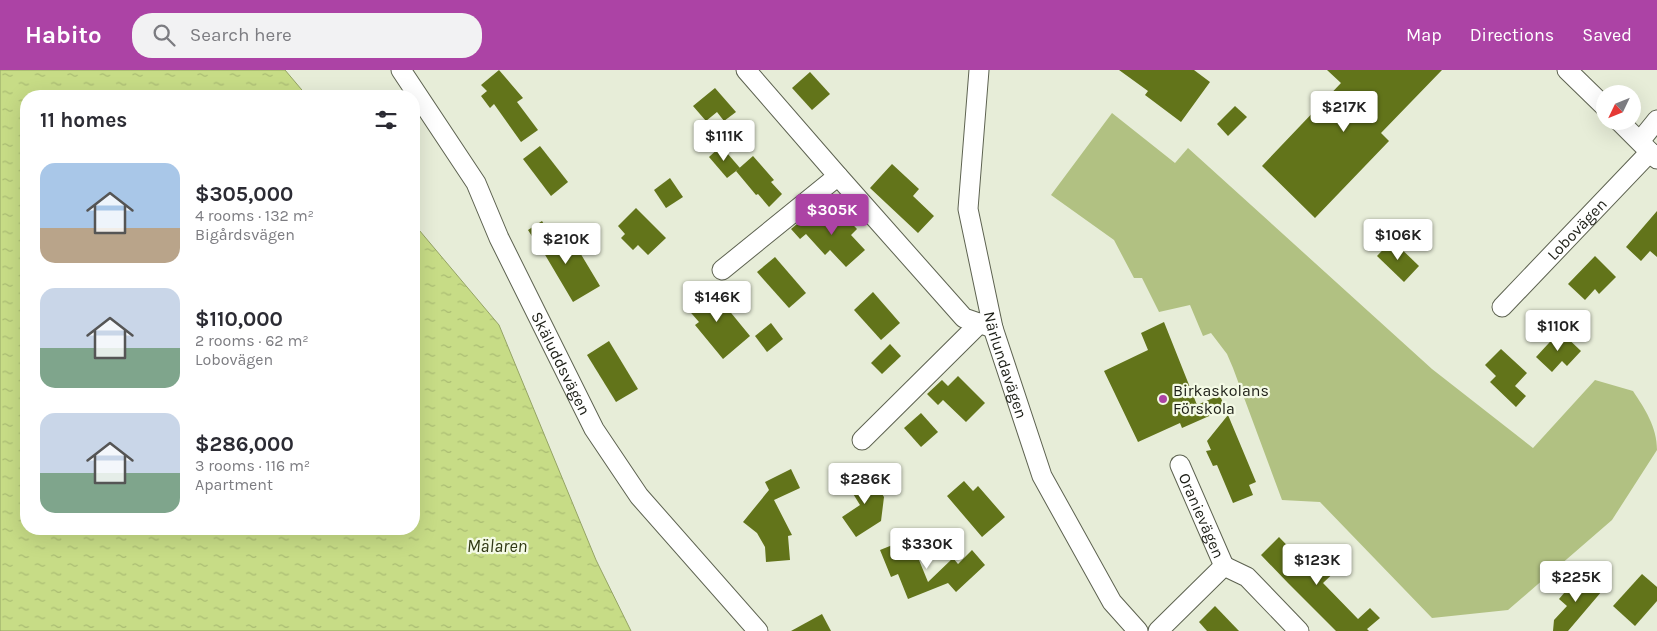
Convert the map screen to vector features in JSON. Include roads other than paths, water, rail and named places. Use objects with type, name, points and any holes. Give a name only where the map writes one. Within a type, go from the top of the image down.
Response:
[{"type":"street","name":"Skäluddsvägen","points":[[401,70],[414,90]]},
{"type":"street","points":[[746,70],[964,318],[987,326],[862,440]]},
{"type":"street","name":"Närlundavägen","points":[[979,70],[968,209],[987,326],[1042,476],[1112,602],[1138,631]]},
{"type":"street","points":[[1567,70],[1596,98]]},
{"type":"street","name":"Skäluddsvägen","points":[[420,99],[476,183],[499,238],[594,429],[639,496],[758,631]]},
{"type":"street","name":"Lobovägen","points":[[1502,307],[1649,151],[1657,120]]},
{"type":"street","points":[[1629,130],[1649,151]]},
{"type":"street","points":[[722,270],[838,176]]},
{"type":"street","name":"Oranievägen","points":[[1180,465],[1224,566],[1247,577],[1298,631]]},
{"type":"street","name":"Oranievägen","points":[[1158,631],[1224,566]]},
{"type":"water","name":"Mälaren","points":[[0,70],[285,70],[302,90],[20,90],[20,535],[420,535],[420,231],[499,325],[596,560],[631,631],[0,631]]},
{"type":"place","name":"Birkaskolans Förskola","points":[[1163,399]]}]
